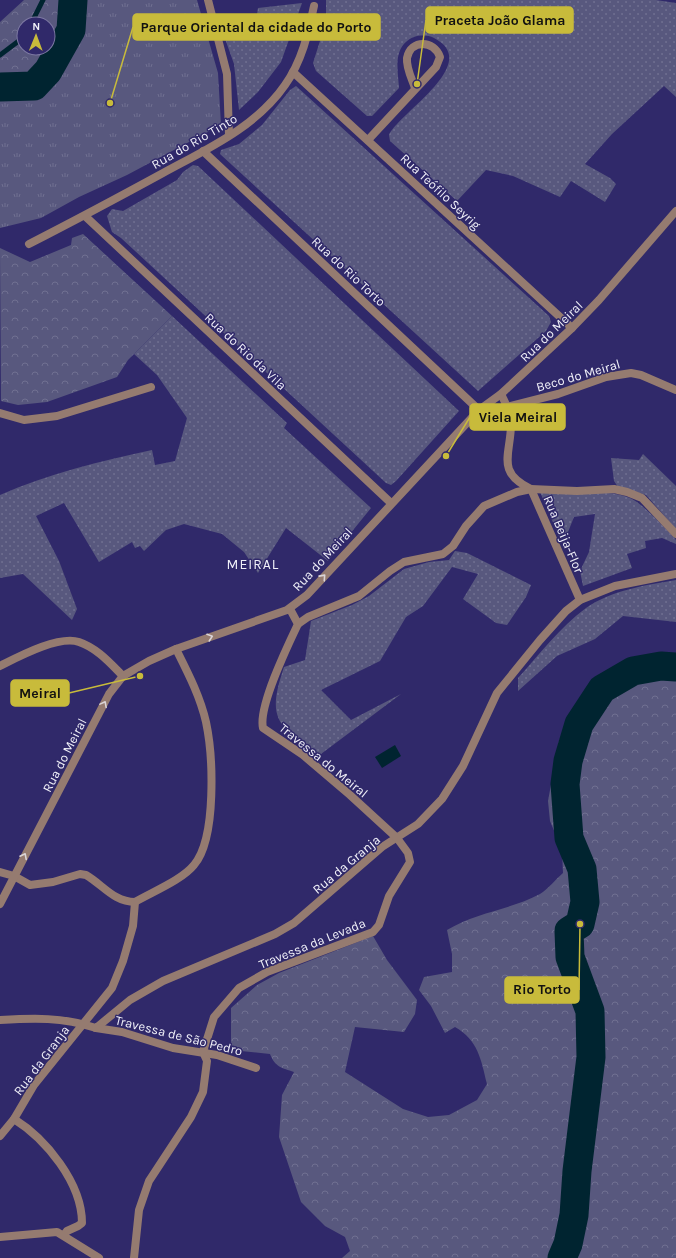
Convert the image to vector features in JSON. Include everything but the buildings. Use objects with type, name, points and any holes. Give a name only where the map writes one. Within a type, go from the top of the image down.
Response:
[{"type":"street","points":[[208,0],[227,74],[229,135]]},
{"type":"street","name":"Rua do Rio Tinto","points":[[29,244],[85,216],[203,151],[252,121],[268,106],[293,72],[305,44],[314,6]]},
{"type":"street","points":[[368,140],[436,67],[440,57],[437,50],[432,45],[425,43],[418,45],[411,50],[407,58],[408,68],[415,88]]},
{"type":"street","name":"Rua Teófilo Seyrig","points":[[293,72],[572,328]]},
{"type":"street","name":"Rua do Rio Torto","points":[[203,151],[479,410]]},
{"type":"street","name":"Rua do Meiral","points":[[0,904],[109,694],[122,676],[176,649],[290,609],[307,594],[479,410],[501,394],[572,328],[599,300],[676,211]]},
{"type":"street","name":"Rua do Rio da Vila","points":[[85,216],[391,503]]},
{"type":"street","name":"Beco do Meiral","points":[[507,407],[558,394],[606,377],[631,373],[641,375],[676,390]]},
{"type":"street","points":[[0,413],[24,420],[57,416],[151,387]]},
{"type":"street","name":"Rua Beija-Flor","points":[[501,394],[507,407],[511,422],[510,439],[506,458],[508,465],[520,483],[531,489],[580,600]]},
{"type":"street","points":[[290,609],[298,624],[308,617],[359,596],[390,570],[404,562],[443,554],[453,546],[466,526],[484,506],[517,492],[531,489],[577,491],[614,489],[627,492],[642,498],[676,534]]},
{"type":"street","name":"Rua da Granja","points":[[0,1136],[14,1119],[34,1085],[83,1024],[96,1028],[130,1000],[163,981],[275,934],[294,923],[382,847],[418,824],[442,799],[463,766],[497,693],[540,640],[566,611],[580,600],[615,586],[676,574]]},
{"type":"street","name":"Travessa do Meiral","points":[[298,624],[281,661],[269,695],[263,718],[263,728],[303,755],[397,838]]},
{"type":"street","points":[[0,666],[53,643],[78,641],[102,655],[122,676]]},
{"type":"street","points":[[0,872],[14,876],[30,885],[53,882],[80,874],[86,875],[116,898],[128,902],[135,902],[181,876],[195,865],[204,844],[211,811],[211,773],[206,723],[195,687],[176,649]]},
{"type":"street","name":"Travessa da Levada","points":[[134,1258],[139,1210],[149,1181],[191,1117],[203,1092],[207,1061],[203,1052],[214,1017],[239,988],[267,972],[373,932],[379,925],[389,896],[410,862],[408,854],[397,838]]},
{"type":"street","points":[[0,1020],[43,1017],[83,1024],[112,988],[123,961],[133,926],[135,902]]},
{"type":"street","name":"Travessa de São Pedro","points":[[96,1028],[122,1032],[173,1048],[203,1052],[256,1068]]},
{"type":"street","points":[[14,1119],[28,1128],[47,1146],[60,1163],[77,1198],[82,1223],[67,1231],[64,1235]]},
{"type":"street","points":[[0,1237],[57,1232],[99,1258]]},
{"type":"green space","points":[[24,0],[66,0],[63,7],[61,30],[56,40],[56,16],[16,16],[16,56],[48,56],[27,77],[0,81],[0,22]]},
{"type":"green space","points":[[66,0],[197,0],[218,73],[221,125],[127,175],[79,197],[41,218],[0,228],[0,81],[27,77],[45,56],[56,56],[56,38],[61,30],[63,7]]},
{"type":"green space","points":[[326,0],[656,0],[676,3],[676,97],[664,86],[612,134],[585,164],[610,178],[616,184],[605,202],[571,181],[560,197],[513,176],[486,170],[457,201],[390,141],[389,135],[434,88],[444,74],[449,61],[447,48],[429,36],[416,36],[407,41],[399,52],[399,88],[372,116],[367,116],[316,71],[313,63],[326,22]]},
{"type":"green space","points":[[302,3],[281,62],[258,92],[239,110],[234,64],[223,33],[255,27],[258,8]]},
{"type":"green space","points":[[296,86],[549,316],[551,322],[546,331],[478,391],[220,154],[221,150],[239,144],[262,125],[290,90]]},
{"type":"green space","points":[[193,165],[198,166],[459,411],[391,485],[386,483],[121,238],[112,232],[107,216],[112,209],[123,211],[177,180],[183,172]]},
{"type":"green space","points":[[83,234],[172,316],[128,360],[117,377],[47,402],[18,405],[1,401],[0,248],[30,262],[71,245],[72,238]]},
{"type":"green space","points":[[172,316],[287,423],[284,428],[371,508],[328,561],[286,528],[258,573],[244,552],[222,534],[184,524],[166,530],[144,551],[140,546],[135,548],[132,542],[99,562],[64,503],[36,516],[59,561],[77,609],[72,620],[23,574],[0,578],[0,495],[55,474],[152,450],[155,465],[175,461],[187,418],[157,375],[134,354]]},
{"type":"green space","points":[[643,454],[676,486],[676,529],[646,495],[618,487],[614,481],[611,458],[639,460]]},
{"type":"green space","points":[[540,492],[599,492],[622,495],[630,498],[647,510],[660,523],[676,540],[676,544],[662,538],[645,541],[646,548],[627,554],[632,568],[583,586],[580,571],[589,552],[595,514],[574,517],[566,537],[560,539]]},
{"type":"green space","points":[[455,551],[467,553],[531,585],[526,597],[507,625],[496,623],[463,599],[478,574],[452,567],[423,606],[406,617],[380,661],[321,690],[351,720],[401,694],[317,757],[285,728],[279,720],[276,710],[276,699],[284,667],[305,660],[311,621],[352,605],[369,596],[404,569],[429,562],[449,560]]},
{"type":"green space","points":[[676,580],[676,622],[623,616],[595,639],[557,656],[518,691],[518,678],[559,632],[586,608],[607,597],[630,589]]},
{"type":"green space","points":[[644,656],[676,656],[676,1258],[342,1258],[350,1251],[345,1237],[325,1226],[301,1202],[279,1137],[282,1095],[294,1072],[282,1068],[274,1062],[270,1054],[231,1050],[231,1008],[257,985],[279,973],[373,936],[387,960],[417,1000],[415,1014],[404,1032],[355,1027],[345,1072],[403,1109],[428,1117],[449,1115],[477,1100],[487,1084],[483,1066],[474,1044],[463,1032],[455,1027],[445,1033],[431,1006],[419,990],[424,977],[452,972],[452,954],[447,930],[470,919],[517,904],[540,894],[563,873],[562,850],[550,821],[548,801],[559,741],[575,706],[600,679],[616,668]]},
{"type":"shaded area","points":[[395,745],[401,756],[382,768],[375,757]]},
{"type":"waterway","points":[[35,16],[43,0]]},
{"type":"waterway","points":[[0,87],[34,86],[48,71],[71,30],[73,0]]},
{"type":"waterway","points":[[0,55],[16,43]]},
{"type":"waterway","points":[[562,1258],[568,1244],[574,1215],[577,1171],[591,1057],[590,1011],[570,957],[569,931],[580,924],[585,902],[582,869],[569,838],[565,784],[568,761],[579,724],[602,689],[633,671],[661,666],[676,667]]},
{"type":"place","name":"Praceta João Glama","points":[[417,84]]},
{"type":"place","name":"Parque Oriental da cidade do Porto","points":[[110,103]]},
{"type":"place","name":"Viela Meiral","points":[[446,456]]},
{"type":"place","name":"Meiral","points":[[140,676]]},
{"type":"place","name":"Rio Torto","points":[[580,924]]},
{"type":"district","name":"MEIRAL","points":[[253,564]]}]
